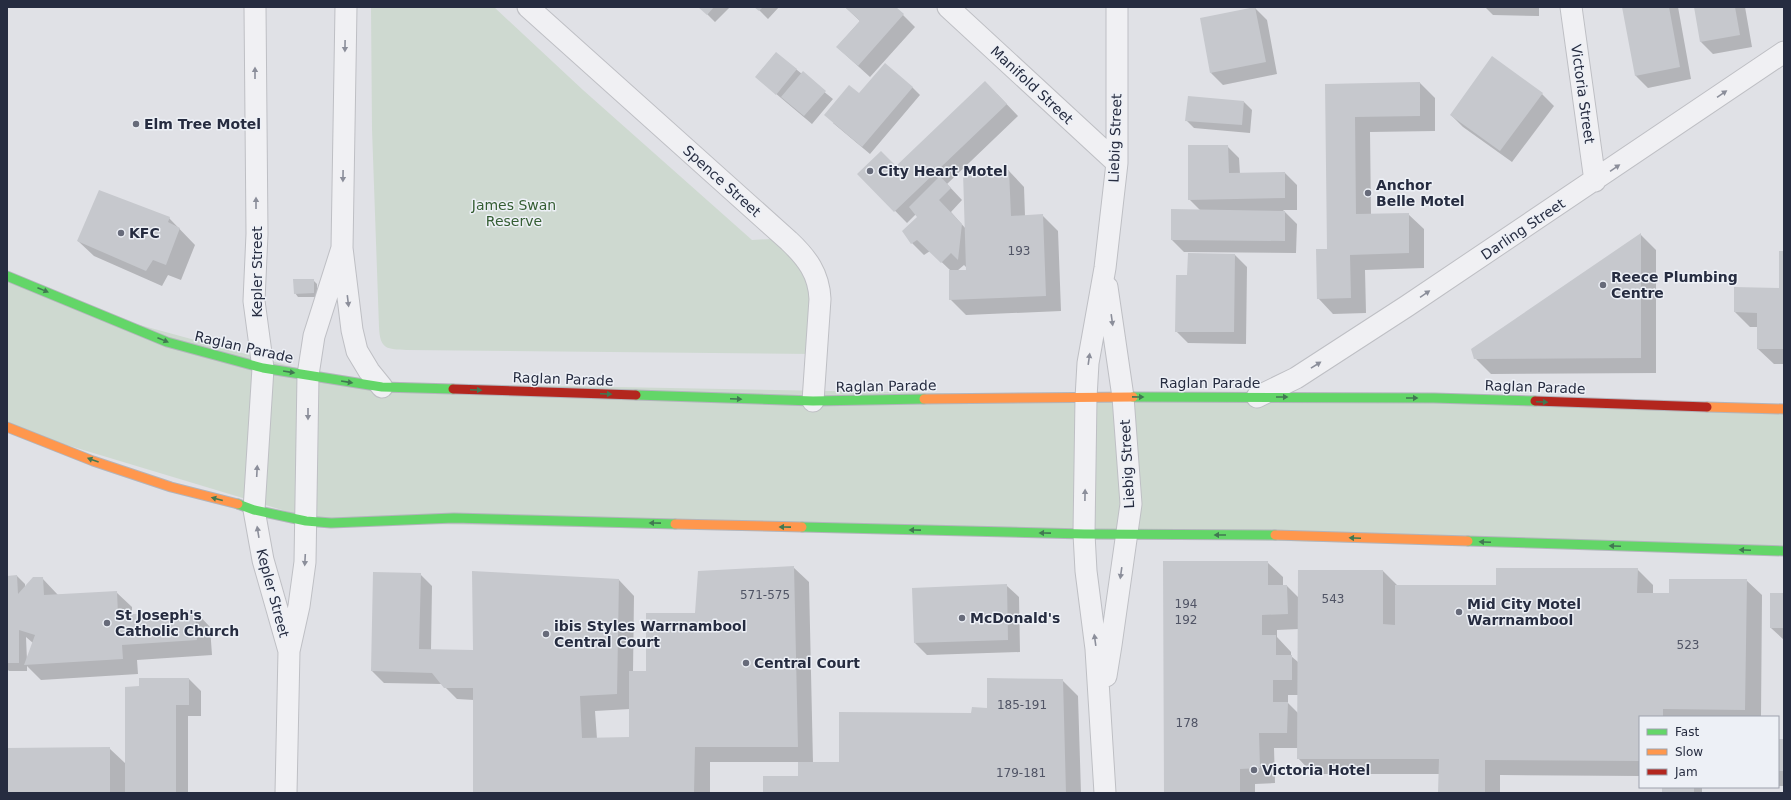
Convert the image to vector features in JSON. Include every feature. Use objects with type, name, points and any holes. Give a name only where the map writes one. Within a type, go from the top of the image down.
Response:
[{"type":"highway","name":"Raglan Parade","points":[[7,276],[167,342],[263,368],[382,387],[813,402],[1055,397],[1434,398],[1784,409]]},
{"type":"highway","points":[[7,427],[100,463],[171,487],[242,505],[254,510],[306,521],[331,523],[454,518],[1084,534],[1267,535],[1784,552]]},
{"type":"street","name":"Kepler Street","points":[[255,7],[257,234],[254,301],[263,368],[254,510],[263,560],[290,651]]},
{"type":"street","name":"Kepler Street","points":[[346,7],[342,248],[352,330],[357,351],[369,371],[382,387]]},
{"type":"street","name":"Spence Street","points":[[528,7],[789,241],[805,258],[815,274],[820,286],[813,402]]},
{"type":"street","name":"Manifold Street","points":[[948,7],[1117,163]]},
{"type":"street","name":"Liebig Street","points":[[1105,793],[1096,649],[1086,579],[1084,534],[1086,398],[1088,363],[1105,268],[1117,163],[1117,7]]},
{"type":"street","name":"Victoria Street","points":[[1571,7],[1595,181]]},
{"type":"street","name":"Darling Street","points":[[1257,397],[1296,378],[1318,364],[1595,181],[1784,52]]},
{"type":"street","name":"Kepler Street","points":[[286,793],[290,651],[299,606],[305,562],[308,375],[314,336],[342,248]]},
{"type":"street","name":"Liebig Street","points":[[1100,706],[1111,645],[1131,504],[1123,397],[1105,268]]},
{"type":"green space","name":"James Swan Reserve","points":[[371,7],[494,7],[583,90],[752,240],[771,239],[812,269],[813,354],[407,350],[386,347],[381,340],[379,327],[372,129]]},
{"type":"green space","points":[[7,276],[107,316],[348,382],[1784,409],[1784,551],[322,522],[7,427]]},
{"type":"building","points":[[698,7],[714,7],[707,15]]},
{"type":"building","points":[[754,7],[763,7],[759,11]]},
{"type":"building","points":[[845,7],[896,7],[904,14],[858,66],[836,47],[860,21]]},
{"type":"building","points":[[1255,7],[1266,62],[1210,73],[1200,18]]},
{"type":"building","points":[[1622,7],[1669,7],[1680,67],[1635,76]]},
{"type":"building","points":[[1694,7],[1735,7],[1740,35],[1700,42]]},
{"type":"building","points":[[776,52],[797,69],[776,95],[755,77]]},
{"type":"building","points":[[1492,56],[1543,93],[1500,151],[1450,115]]},
{"type":"building","points":[[885,63],[913,87],[862,147],[824,115],[849,85],[859,93]]},
{"type":"building","points":[[803,71],[826,91],[804,116],[781,97]]},
{"type":"building","points":[[985,81],[1007,104],[894,212],[857,174],[881,151],[896,166]]},
{"type":"building","points":[[1420,82],[1420,116],[1355,117],[1356,214],[1409,213],[1409,253],[1350,255],[1351,298],[1317,299],[1316,249],[1327,249],[1325,84]]},
{"type":"building","points":[[1188,96],[1244,101],[1242,125],[1185,121]]},
{"type":"building","points":[[1188,145],[1228,145],[1229,173],[1285,172],[1285,198],[1188,200]]},
{"type":"building","points":[[1009,170],[1011,216],[1043,214],[1046,296],[949,300],[949,270],[966,270],[963,172]]},
{"type":"building","points":[[940,176],[951,188],[939,200],[962,224],[958,260],[951,253],[941,263],[917,240],[911,244],[902,231],[917,217],[909,207]]},
{"type":"building","points":[[99,190],[170,217],[168,222],[180,228],[166,265],[153,260],[146,271],[77,241]]},
{"type":"building","points":[[1171,209],[1285,211],[1285,241],[1171,240]]},
{"type":"building","name":"Reece Plumbing Centre","points":[[1641,233],[1641,358],[1474,359],[1471,349]]},
{"type":"building","points":[[1779,251],[1784,251],[1784,349],[1757,349],[1757,313],[1734,312],[1734,287],[1779,288]]},
{"type":"building","points":[[1188,253],[1235,254],[1234,332],[1175,332],[1176,275],[1187,275]]},
{"type":"building","points":[[293,279],[314,279],[314,293],[294,294]]},
{"type":"building","points":[[1163,561],[1268,561],[1268,585],[1287,585],[1288,614],[1262,615],[1262,635],[1276,635],[1276,655],[1292,655],[1292,680],[1273,680],[1273,702],[1288,702],[1287,733],[1259,733],[1260,768],[1240,769],[1240,793],[1164,793]]},
{"type":"building","points":[[794,566],[798,747],[695,747],[694,793],[473,793],[473,688],[444,688],[432,673],[371,671],[373,572],[421,573],[419,649],[473,650],[472,571],[619,579],[617,694],[580,696],[582,738],[629,737],[629,671],[646,671],[646,613],[695,613],[698,571]]},
{"type":"building","points":[[1496,568],[1638,568],[1637,593],[1669,593],[1669,579],[1747,579],[1745,710],[1663,709],[1663,716],[1639,716],[1639,761],[1485,760],[1485,793],[1438,793],[1439,759],[1297,759],[1298,570],[1383,570],[1383,624],[1395,625],[1395,585],[1496,585]]},
{"type":"building","name":"St Joseph's Catholic Church","points":[[17,575],[18,594],[33,577],[43,577],[44,595],[117,591],[118,615],[195,610],[197,640],[122,645],[123,659],[24,665],[35,635],[19,630],[19,663],[7,663],[7,576]]},
{"type":"building","points":[[1007,584],[1008,640],[914,643],[912,588]]},
{"type":"building","points":[[1770,593],[1784,593],[1784,628],[1770,628]]},
{"type":"building","points":[[139,678],[189,678],[189,705],[176,705],[176,793],[125,793],[125,687],[139,686]]},
{"type":"building","points":[[987,678],[1063,679],[1066,793],[763,793],[763,776],[798,776],[798,762],[839,762],[839,712],[971,713],[972,707],[987,708]]},
{"type":"building","points":[[1779,739],[1784,739],[1784,771],[1779,771]]},
{"type":"building","points":[[110,747],[110,793],[7,793],[7,748]]},
{"type":"building","points":[[1662,788],[1694,788],[1694,793],[1662,793]]},
{"type":"traffic: fast","points":[[7,276],[167,342],[263,368],[382,387],[453,389]]},
{"type":"traffic: fast","points":[[636,395],[813,401],[924,399]]},
{"type":"traffic: fast","points":[[1133,397],[1434,398],[1535,401]]},
{"type":"traffic: fast","points":[[238,504],[254,510],[306,521],[331,523],[454,518],[675,524]]},
{"type":"traffic: fast","points":[[802,527],[1084,534],[1275,535]]},
{"type":"traffic: fast","points":[[1468,541],[1784,551]]},
{"type":"traffic: slow","points":[[924,399],[1133,397]]},
{"type":"traffic: slow","points":[[1707,407],[1784,409]]},
{"type":"traffic: slow","points":[[7,427],[93,461],[171,487],[238,504]]},
{"type":"traffic: slow","points":[[675,524],[802,527]]},
{"type":"traffic: slow","points":[[1275,535],[1468,541]]},
{"type":"traffic: jam","points":[[453,389],[636,395]]},
{"type":"traffic: jam","points":[[1535,401],[1707,407]]},
{"type":"place","name":"Elm Tree Motel","points":[[136,124]]},
{"type":"place","name":"City Heart Motel","points":[[870,171]]},
{"type":"place","name":"Anchor Belle Motel","points":[[1368,193]]},
{"type":"place","name":"KFC","points":[[121,233]]},
{"type":"place","name":"Reece Plumbing Centre","points":[[1603,285]]},
{"type":"place","name":"Mid City Motel Warrnambool","points":[[1459,612]]},
{"type":"place","name":"McDonald's","points":[[962,618]]},
{"type":"place","name":"St Joseph's Catholic Church","points":[[107,623]]},
{"type":"place","name":"ibis Styles Warrnambool Central Court","points":[[546,634]]},
{"type":"place","name":"Central Court","points":[[746,663]]},
{"type":"place","name":"Victoria Hotel","points":[[1254,770]]}]
